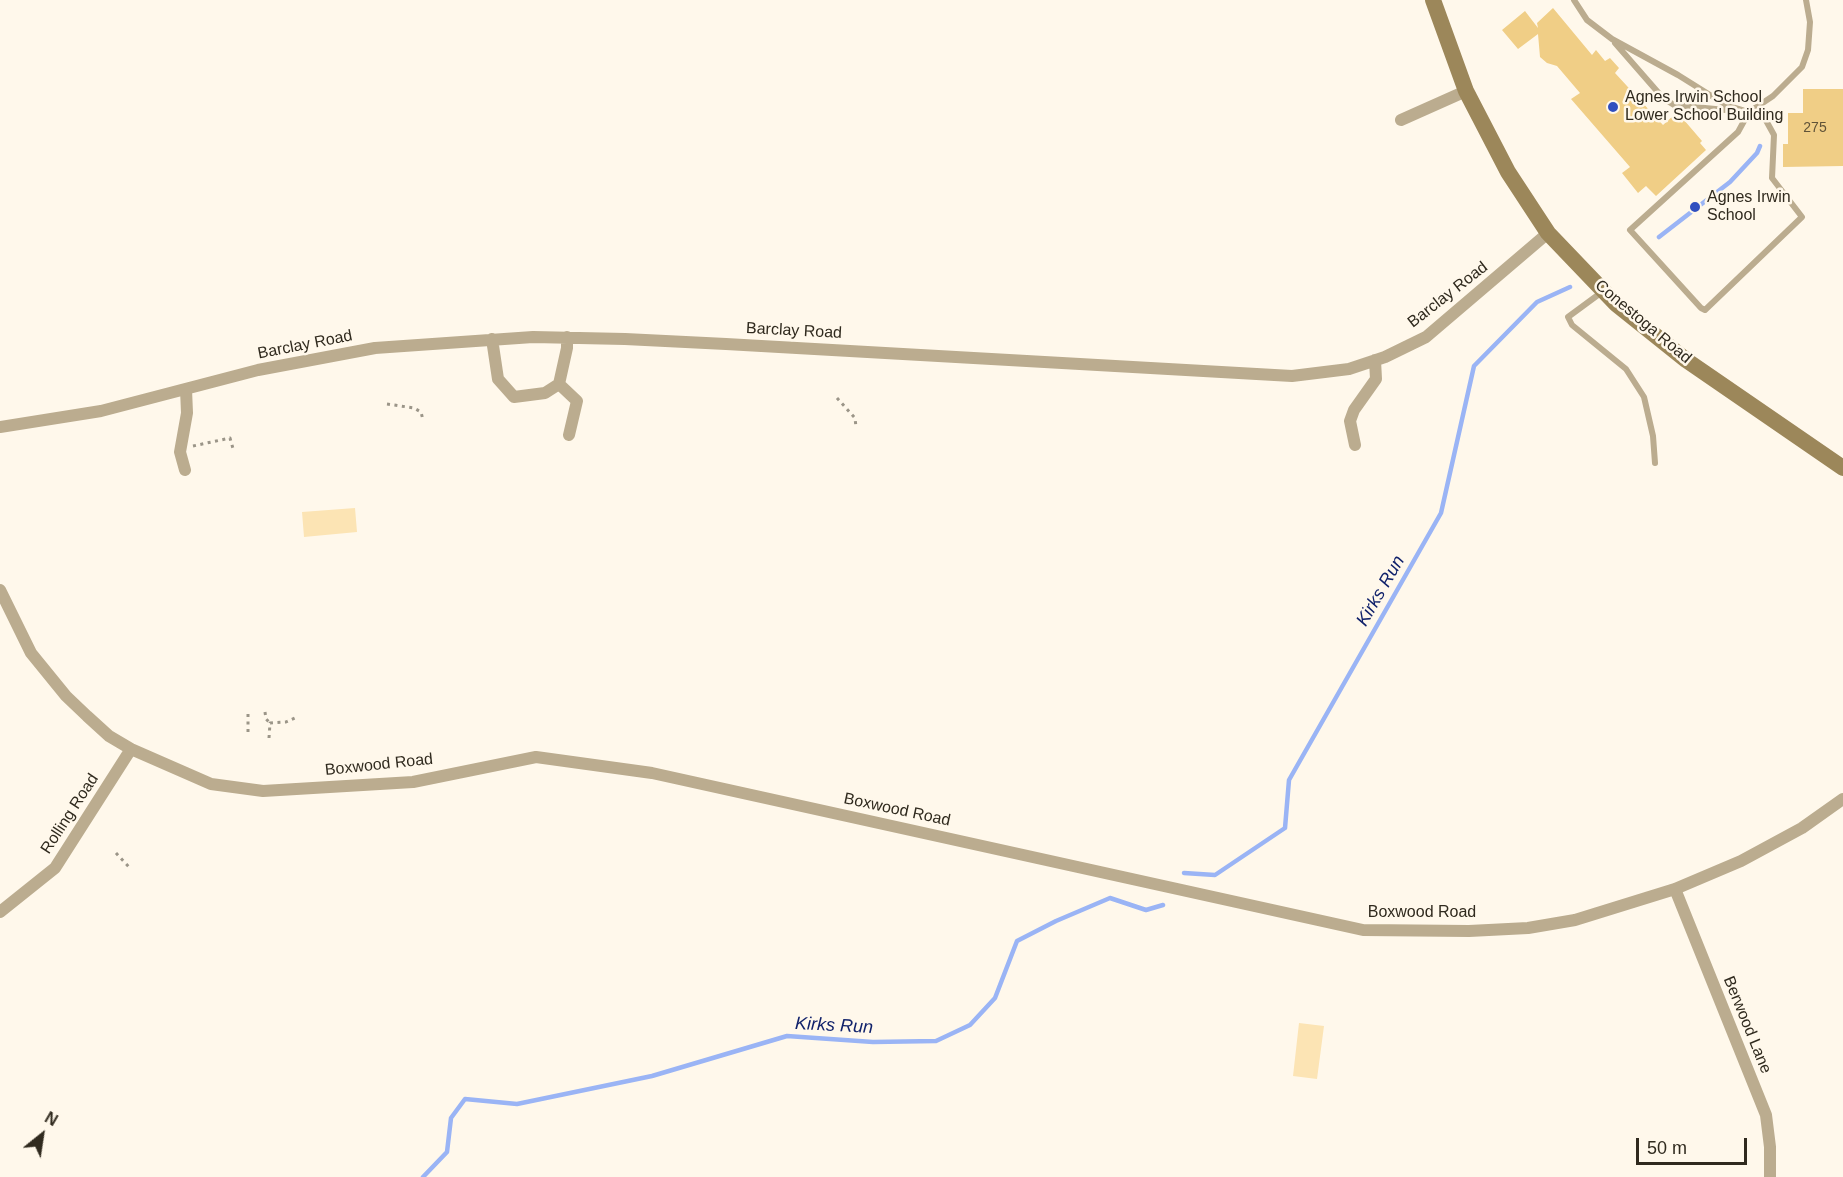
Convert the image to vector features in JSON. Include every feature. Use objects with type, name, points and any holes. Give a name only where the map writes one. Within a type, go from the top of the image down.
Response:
[{"type":"main road","name":"Conestoga Road","points":[[1433,0],[1466,92],[1508,172],[1548,233],[1602,292],[1686,360],[1843,468]]},
{"type":"street","points":[[1401,120],[1466,92]]},
{"type":"street","name":"Barclay Road","points":[[0,427],[101,411],[258,370],[375,348],[492,339],[567,337],[738,344],[1292,376],[1349,369],[1426,337],[1548,233]]},
{"type":"street","points":[[492,339],[498,379],[514,397],[545,393],[559,384],[567,348],[567,337]]},
{"type":"street","points":[[1355,445],[1350,421],[1354,410],[1376,379],[1375,360]]},
{"type":"street","points":[[559,384],[577,401],[569,435]]},
{"type":"street","points":[[185,470],[181,448],[187,414],[186,389]]},
{"type":"street","name":"Boxwood Road","points":[[0,590],[31,652],[66,696],[109,736],[131,749],[211,784],[263,791],[413,782],[536,757],[652,773],[1363,930],[1469,931],[1528,927],[1575,920],[1675,889],[1741,861],[1802,828],[1843,799]]},
{"type":"street","name":"Rolling Road","points":[[0,912],[55,868],[131,749]]},
{"type":"street","name":"Berwood Lane","points":[[1675,889],[1766,1115],[1770,1147],[1770,1177]]},
{"type":"lane","points":[[1574,0],[1587,20],[1612,39],[1678,75],[1726,105],[1749,112]]},
{"type":"lane","points":[[1758,106],[1774,135],[1772,178],[1802,217],[1706,310],[1630,230],[1738,132],[1749,112],[1758,106],[1773,96],[1802,67],[1808,50],[1810,22],[1806,0]]},
{"type":"lane","points":[[1612,39],[1662,98],[1674,105],[1749,112]]},
{"type":"lane","points":[[1602,292],[1568,317],[1572,325],[1626,369],[1644,397],[1653,436],[1655,463]]},
{"type":"path","points":[[837,398],[855,418],[856,427]]},
{"type":"path","points":[[387,404],[414,408],[421,412],[423,420]]},
{"type":"path","points":[[181,448],[230,438],[234,452]]},
{"type":"path","points":[[265,712],[266,719],[270,723],[269,738]]},
{"type":"path","points":[[248,714],[248,736]]},
{"type":"path","points":[[270,723],[286,722],[297,717]]},
{"type":"path","points":[[116,853],[129,867]]},
{"type":"shaded area","points":[[355,508],[357,532],[304,537],[302,512]]},
{"type":"shaded area","points":[[1299,1023],[1324,1026],[1317,1079],[1293,1076]]},
{"type":"building","name":"Agnes Irwin School Lower School Building","points":[[1553,8],[1592,55],[1596,50],[1605,61],[1610,58],[1619,68],[1615,73],[1663,125],[1674,115],[1682,123],[1684,120],[1702,141],[1700,143],[1706,150],[1656,196],[1646,186],[1638,193],[1622,173],[1630,167],[1571,99],[1580,93],[1557,66],[1547,63],[1540,57],[1538,34],[1518,49],[1502,30],[1525,11],[1538,28],[1537,23]]},
{"type":"building","points":[[1803,89],[1843,89],[1843,166],[1783,167],[1783,144],[1788,144],[1788,113],[1803,113]]},
{"type":"waterway","name":"Kirks Run","points":[[1659,237],[1730,182],[1757,153],[1760,146]]},
{"type":"waterway","name":"Kirks Run","points":[[1184,873],[1215,875],[1285,828],[1289,780],[1441,513],[1474,366],[1537,302],[1570,287]]},
{"type":"waterway","name":"Kirks Run","points":[[423,1177],[447,1152],[451,1118],[465,1099],[517,1104],[652,1076],[787,1036],[873,1042],[936,1041],[970,1025],[995,998],[1017,941],[1110,898],[1146,910],[1163,905]]},
{"type":"place","name":"Agnes Irwin School Lower School Building","points":[[1613,107]]},
{"type":"place","name":"Agnes Irwin School","points":[[1695,207]]}]
